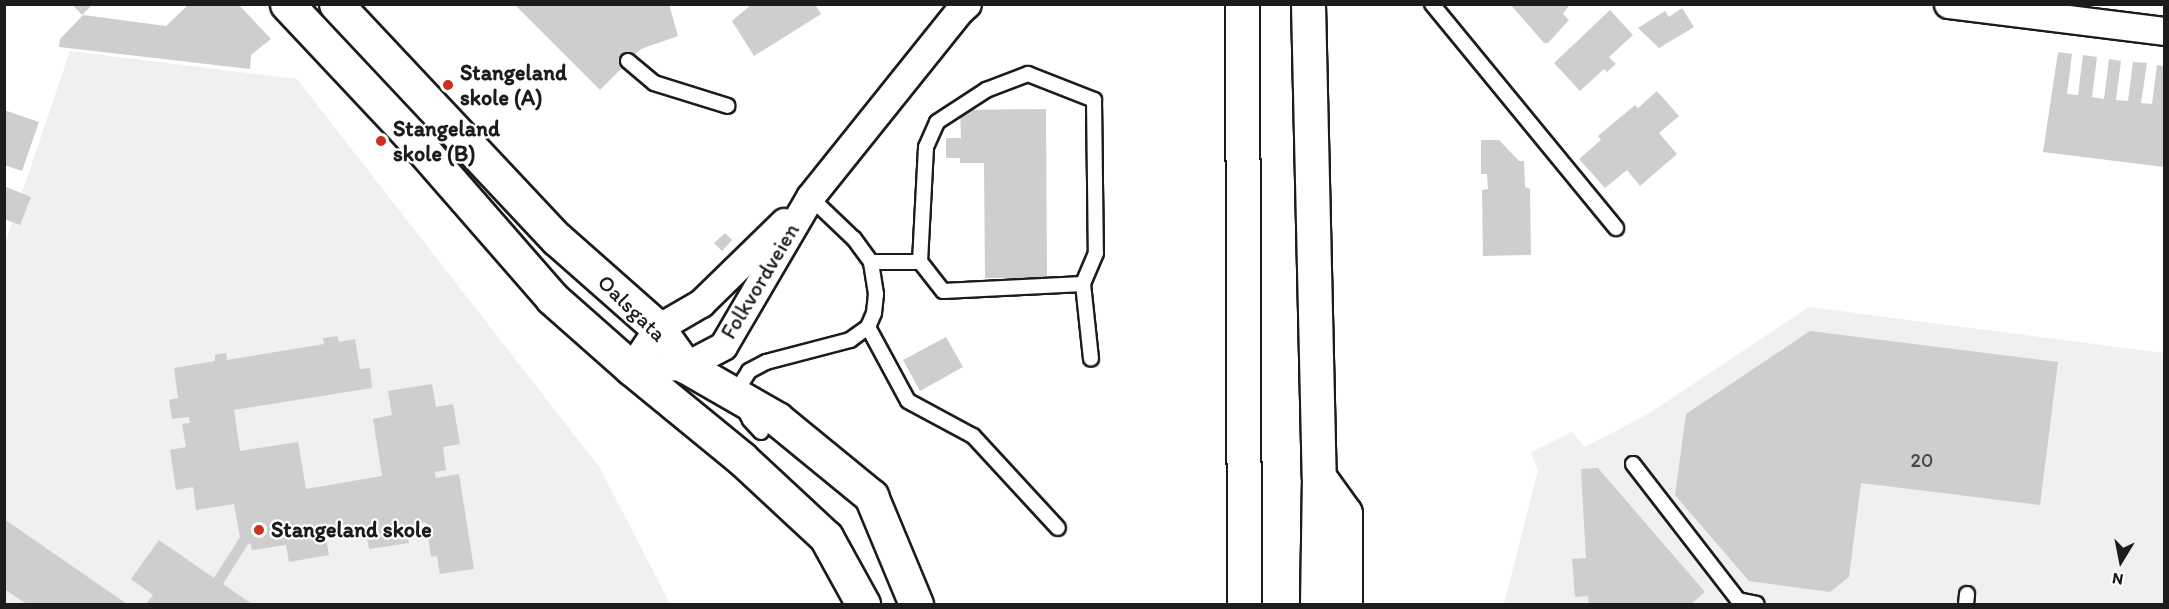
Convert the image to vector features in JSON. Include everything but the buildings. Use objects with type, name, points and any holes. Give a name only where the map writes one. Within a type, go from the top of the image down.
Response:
[{"type":"main road","name":"Oalsgata","points":[[336,4],[557,239],[658,328],[685,366],[777,418],[871,496],[916,604]]},
{"type":"main road","points":[[1242,4],[1244,604]]},
{"type":"main road","points":[[1308,4],[1319,477],[1317,604]]},
{"type":"main road","name":"Oalsgata","points":[[293,6],[410,135],[552,298],[631,368],[741,458],[826,537],[863,604]]},
{"type":"main road","points":[[1319,477],[1345,513],[1345,604]]},
{"type":"street","points":[[1948,4],[2055,11],[2164,31]]},
{"type":"street","name":"Folkvordveien","points":[[631,368],[658,328],[701,303],[810,197],[961,6]]},
{"type":"street","name":"Folkvordveien","points":[[631,368],[685,366],[723,346],[810,197]]},
{"type":"lane","points":[[1432,4],[1616,228]]},
{"type":"lane","points":[[628,61],[654,83],[728,106]]},
{"type":"lane","points":[[1083,284],[944,291],[920,262],[926,147],[937,122],[986,90],[1028,74],[1094,100],[1096,253],[1083,284],[1091,359]]},
{"type":"lane","points":[[761,432],[750,420],[741,404],[741,384],[749,371],[766,362],[850,340],[868,327],[874,313],[876,294],[871,262],[854,239],[810,197]]},
{"type":"lane","points":[[871,262],[920,262]]},
{"type":"lane","points":[[868,327],[908,401],[973,436],[1058,528]]},
{"type":"lane","points":[[1633,464],[1738,600],[1756,604]]},
{"type":"shaded area","points":[[70,51],[297,79],[600,468],[670,604],[5,604],[5,243]]},
{"type":"shaded area","points":[[1809,307],[2164,353],[2164,604],[1504,604],[1538,471],[1531,452],[1572,432],[1585,447],[1648,414]]},
{"type":"place","name":"Stangeland skole (A)","points":[[448,85]]},
{"type":"place","name":"Stangeland skole (B)","points":[[381,141]]},
{"type":"place","name":"Stangeland skole","points":[[259,530]]}]
